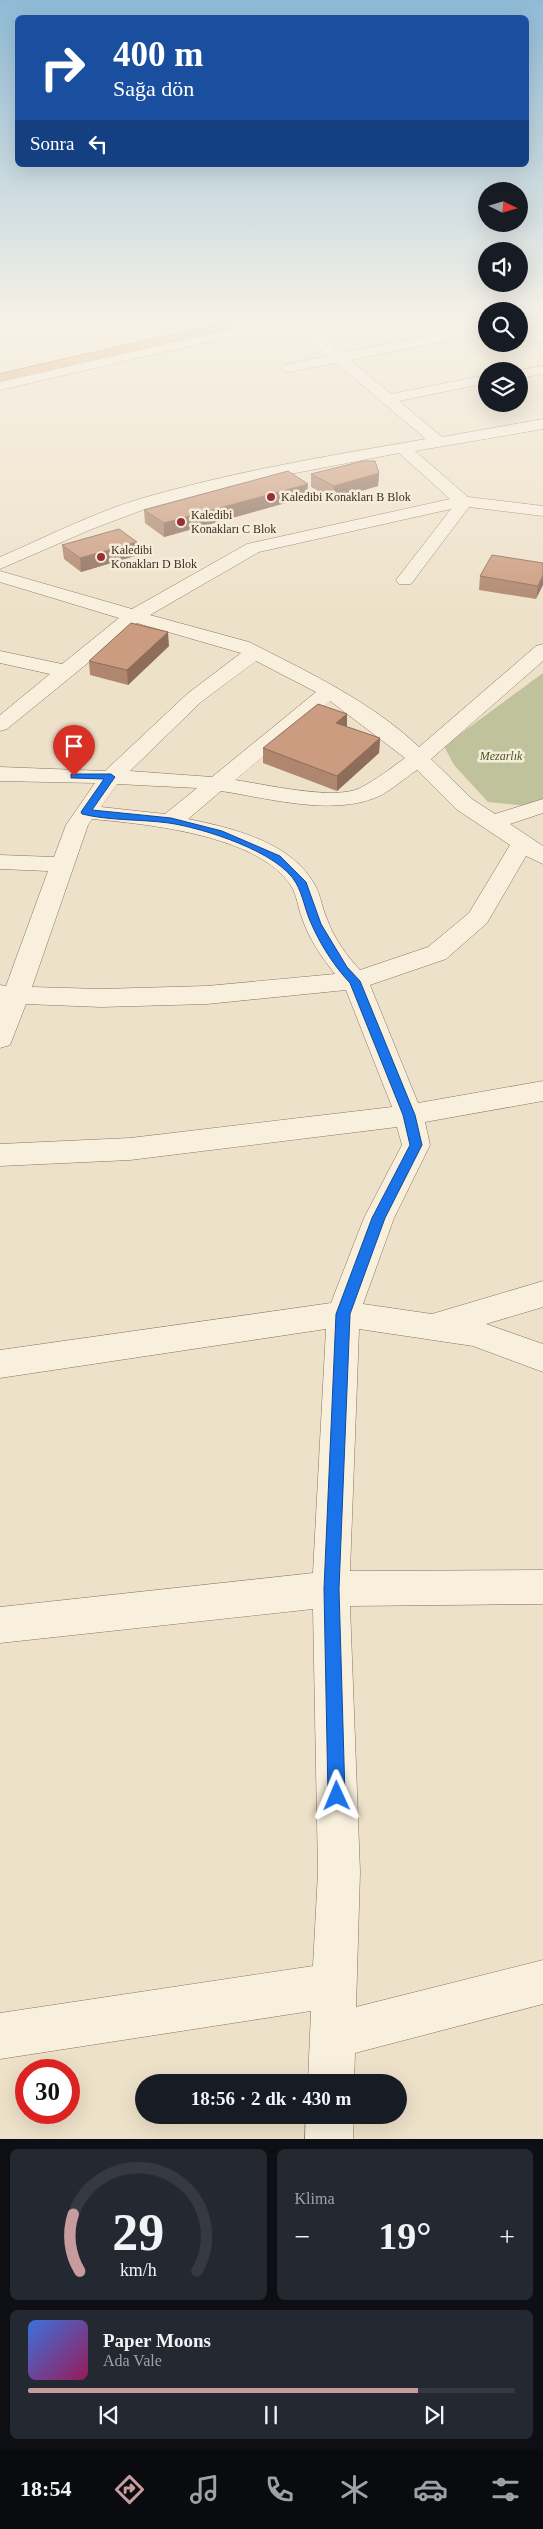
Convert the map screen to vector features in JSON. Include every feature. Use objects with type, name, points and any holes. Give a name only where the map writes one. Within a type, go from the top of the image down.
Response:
[{"type":"street","points":[[411,419],[440,443]]},
{"type":"street","points":[[0,564],[104,518],[139,505],[294,467],[543,424]]},
{"type":"street","points":[[403,449],[463,501]]},
{"type":"street","points":[[405,580],[459,512],[463,501]]},
{"type":"street","points":[[0,726],[64,671],[132,617],[253,548],[463,501],[543,511]]},
{"type":"street","points":[[0,576],[98,604],[132,617],[242,646],[255,652],[330,691],[404,745],[464,804],[532,850],[478,918],[437,954],[355,981],[207,995],[101,998],[7,994]]},
{"type":"street","points":[[0,774],[111,777],[218,784],[321,799],[346,798],[366,794],[419,760],[451,729],[535,664],[543,650]]},
{"type":"street","points":[[0,1039],[7,994],[62,866],[77,825],[85,812],[111,777],[194,698],[255,652]]},
{"type":"street","points":[[0,657],[64,671]]},
{"type":"street","points":[[171,821],[330,691]]},
{"type":"street","points":[[491,823],[543,806]]},
{"type":"street","points":[[85,812],[171,821],[219,833],[276,858],[284,864],[301,882],[316,924],[343,969],[355,981],[409,1115],[416,1145],[379,1218],[343,1314],[332,1589],[338,1872],[336,1985],[331,2074]]},
{"type":"street","points":[[0,862],[62,866]]},
{"type":"street","points":[[0,1155],[130,1149],[409,1115],[543,1091]]},
{"type":"street","points":[[433,1327],[543,1294]]},
{"type":"street","points":[[0,1364],[343,1314],[474,1333],[543,1358]]},
{"type":"street","points":[[0,1625],[332,1589],[543,1587]]},
{"type":"street","points":[[333,2036],[543,1982]]},
{"type":"street","points":[[0,2036],[336,1985]]},
{"type":"street","points":[[329,2139],[330,2124]]},
{"type":"green space","name":"Mezarlık","points":[[543,673],[543,801],[528,806],[488,802],[454,765],[444,746]]},
{"type":"building","points":[[363,461],[375,461],[379,473],[334,486],[311,474]]},
{"type":"building","points":[[288,471],[308,484],[164,523],[144,510]]},
{"type":"building","points":[[119,529],[137,542],[80,558],[62,545]]},
{"type":"building","points":[[492,555],[543,563],[543,575],[538,586],[480,576]]},
{"type":"building","points":[[131,623],[168,632],[127,670],[89,661]]},
{"type":"building","points":[[318,704],[347,714],[336,723],[380,738],[337,776],[263,748]]},
{"type":"place","name":"Kaledibi Konakları B Blok","points":[[271,497]]},
{"type":"place","name":"Kaledibi Konakları C Blok","points":[[181,522]]},
{"type":"place","name":"Kaledibi Konakları D Blok","points":[[101,557]]},
{"type":"route","points":[[74,776],[111,777],[85,812],[141,816],[171,821],[219,833],[276,858],[291,871],[301,882],[316,924],[343,969],[355,981],[409,1115],[416,1145],[379,1218],[343,1314],[332,1589],[337,1796]]}]
